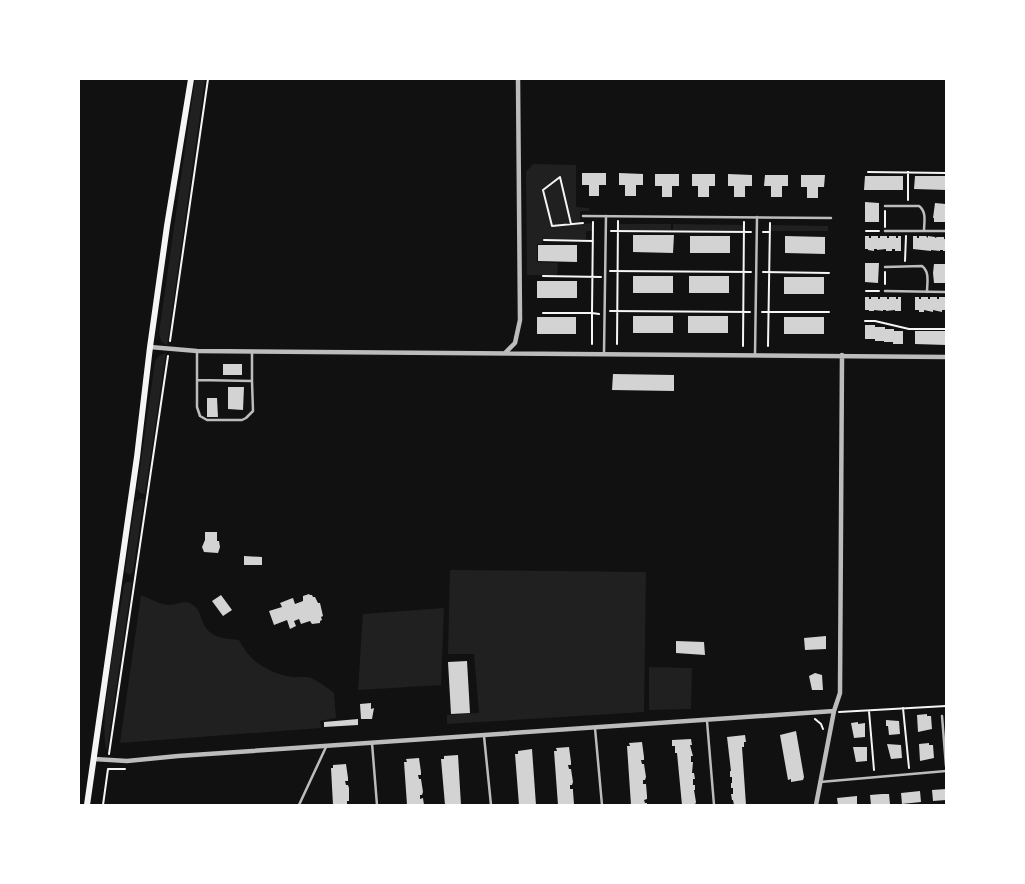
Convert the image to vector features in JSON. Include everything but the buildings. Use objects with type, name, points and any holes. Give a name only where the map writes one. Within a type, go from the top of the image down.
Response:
[{"type":"main road","points":[[87,805],[137,458],[167,226],[190,79]]},
{"type":"street","points":[[505,353],[515,343],[520,320],[518,79]]},
{"type":"street","points":[[150,347],[197,351],[946,357]]},
{"type":"street","points":[[816,805],[840,693],[842,355]]},
{"type":"street","points":[[94,759],[128,762],[178,756],[595,726],[837,712]]},
{"type":"lane","points":[[885,206],[919,206],[923,211],[924,231]]},
{"type":"lane","points":[[583,216],[831,218]]},
{"type":"lane","points":[[604,353],[606,216]]},
{"type":"lane","points":[[756,355],[758,217]]},
{"type":"lane","points":[[885,231],[946,231]]},
{"type":"lane","points":[[885,267],[905,266],[924,268],[927,274],[927,292]]},
{"type":"lane","points":[[885,291],[946,292]]},
{"type":"lane","points":[[197,351],[198,412],[202,418],[207,420],[242,420],[250,416],[253,411],[252,351]]},
{"type":"lane","points":[[197,380],[252,381]]},
{"type":"lane","points":[[942,716],[946,766]]},
{"type":"lane","points":[[707,719],[714,805]]},
{"type":"lane","points":[[595,726],[602,805]]},
{"type":"lane","points":[[484,735],[491,805]]},
{"type":"lane","points":[[372,743],[377,805]]},
{"type":"lane","points":[[299,805],[327,746]]},
{"type":"lane","points":[[820,782],[946,771]]},
{"type":"path","points":[[103,805],[208,79]]},
{"type":"path","points":[[868,172],[946,172]]},
{"type":"path","points":[[908,172],[908,206]]},
{"type":"path","points":[[571,224],[560,177],[543,190],[552,226],[593,223]]},
{"type":"path","points":[[866,231],[885,231],[885,206]]},
{"type":"path","points":[[592,344],[593,216]]},
{"type":"path","points":[[617,344],[618,216]]},
{"type":"path","points":[[743,346],[744,217]]},
{"type":"path","points":[[768,346],[770,217]]},
{"type":"path","points":[[606,231],[757,232]]},
{"type":"path","points":[[905,266],[906,231]]},
{"type":"path","points":[[544,240],[593,241]]},
{"type":"path","points":[[866,291],[885,291],[885,267]]},
{"type":"path","points":[[618,271],[744,272]]},
{"type":"path","points":[[769,272],[829,272]]},
{"type":"path","points":[[543,276],[592,277]]},
{"type":"path","points":[[618,311],[756,312]]},
{"type":"path","points":[[769,312],[829,312]]},
{"type":"path","points":[[543,313],[592,313]]},
{"type":"path","points":[[865,322],[875,321],[908,329],[946,329]]},
{"type":"path","points":[[837,712],[946,706]]},
{"type":"path","points":[[903,708],[909,774]]},
{"type":"path","points":[[869,710],[875,777]]},
{"type":"shaded area","points":[[195,79],[205,79],[167,346],[161,341],[159,333]]},
{"type":"shaded area","points":[[533,164],[576,165],[576,207],[589,208],[589,211],[580,211],[580,222],[572,223],[561,176],[542,190],[551,227],[592,223],[592,231],[586,231],[586,239],[543,239],[542,244],[537,244],[537,262],[558,263],[557,275],[527,275],[526,172]]},
{"type":"shaded area","points":[[560,179],[570,223],[552,226],[544,190]]},
{"type":"shaded area","points":[[619,224],[671,224],[671,230],[619,230]]},
{"type":"shaded area","points":[[673,224],[743,225],[743,231],[673,230]]},
{"type":"shaded area","points":[[771,225],[828,226],[828,231],[771,231]]},
{"type":"shaded area","points":[[166,353],[145,494],[140,493],[137,489],[155,361],[160,355]]},
{"type":"shaded area","points":[[144,499],[133,572],[130,575],[125,572],[135,502]]},
{"type":"shaded area","points":[[450,570],[646,572],[644,712],[447,724],[447,715],[479,713],[474,654],[448,654]]},
{"type":"shaded area","points":[[126,582],[132,582],[107,750],[105,720],[107,697],[114,645]]},
{"type":"shaded area","points":[[141,595],[167,605],[190,603],[198,609],[204,625],[211,633],[220,637],[239,640],[248,654],[260,665],[283,675],[309,677],[320,683],[334,693],[336,718],[320,721],[321,728],[120,743]]},
{"type":"shaded area","points":[[444,608],[441,685],[358,690],[363,614]]},
{"type":"shaded area","points":[[649,667],[692,668],[691,709],[649,710]]}]
